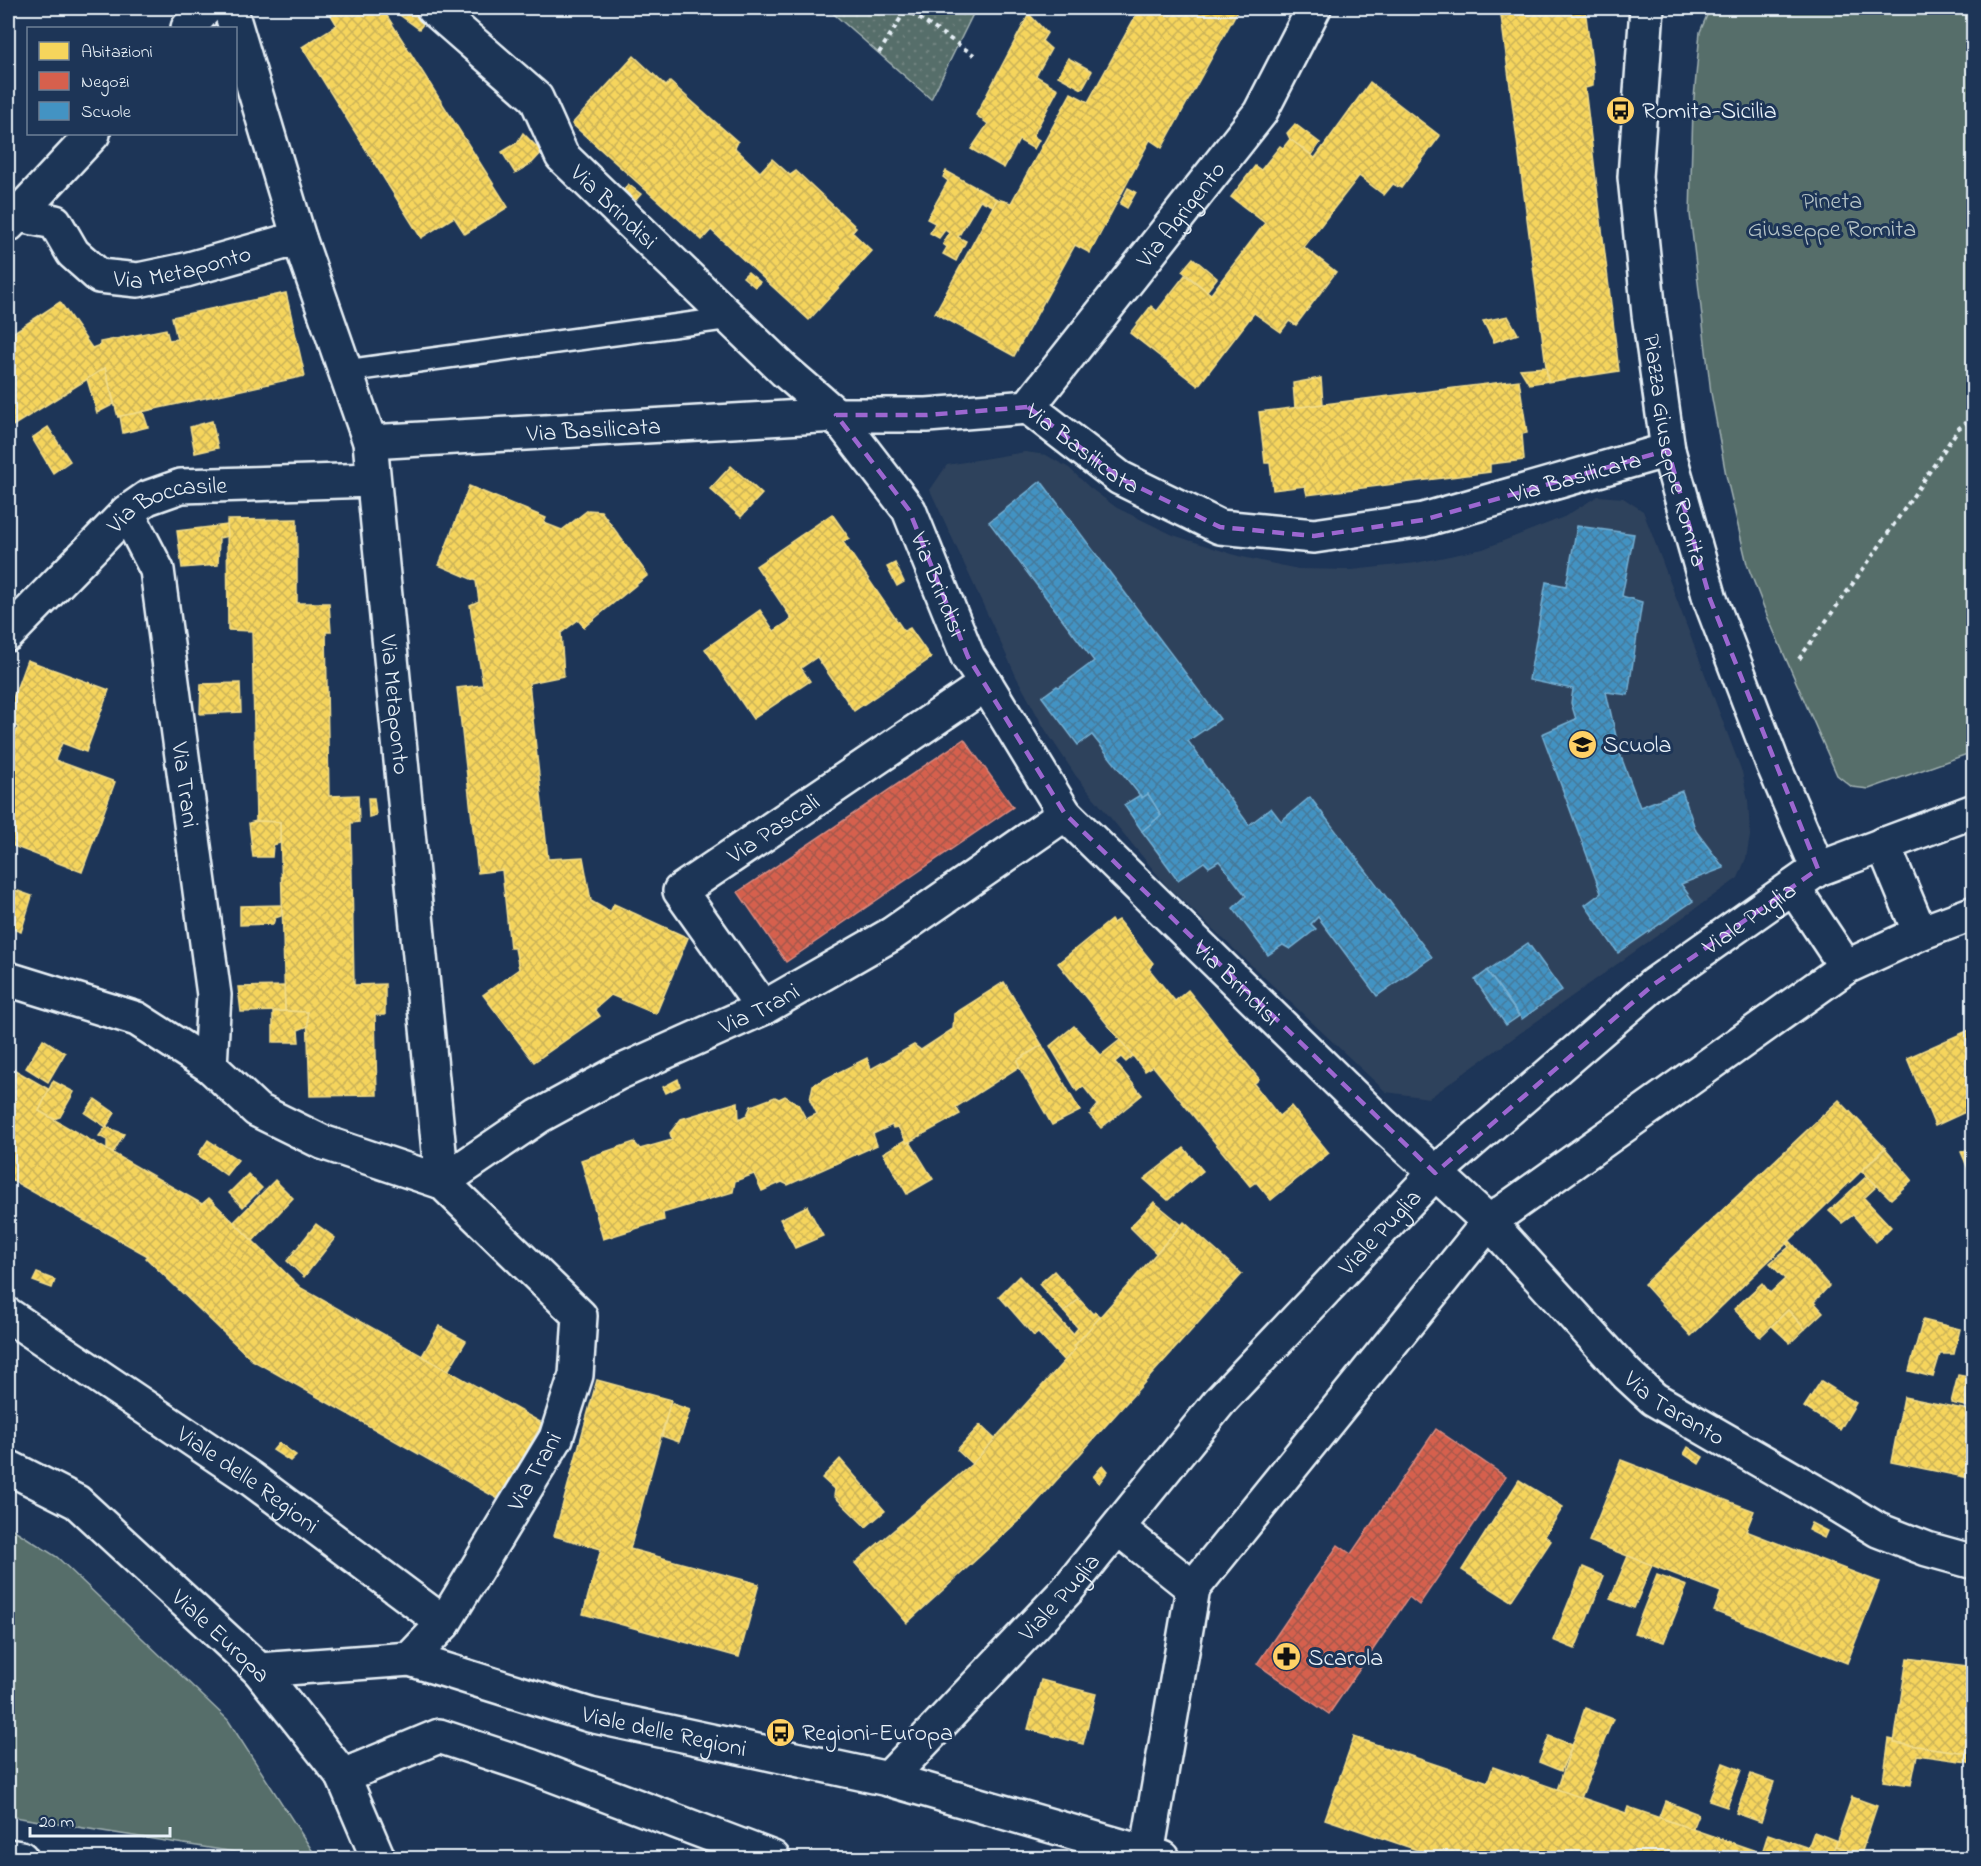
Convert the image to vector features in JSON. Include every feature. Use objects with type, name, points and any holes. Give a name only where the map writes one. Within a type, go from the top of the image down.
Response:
[{"type":"street","points":[[189,27],[207,8]]},
{"type":"street","name":"Via Metaponto","points":[[231,8],[237,27]]},
{"type":"street","name":"Via Brindisi","points":[[433,8],[536,98],[562,156],[785,371],[836,415],[909,510],[968,657],[1065,814],[1434,1173]]},
{"type":"street","name":"Via Agrigento","points":[[1028,407],[1260,113],[1314,8]]},
{"type":"street","name":"Piazza Giuseppe Romita","points":[[1647,8],[1635,177],[1648,314],[1668,450],[1710,599],[1773,764],[1806,878],[1846,967]]},
{"type":"street","name":"Via Metaponto","points":[[237,28],[299,238],[370,442],[442,1182]]},
{"type":"street","points":[[13,220],[92,135]]},
{"type":"street","name":"Via Metaponto","points":[[13,220],[55,222],[73,253],[99,276],[138,280],[186,270],[299,238]]},
{"type":"street","name":"Via Basilicata","points":[[370,442],[836,415],[927,415],[1028,407],[1120,478],[1220,527],[1314,536],[1423,519],[1668,450]]},
{"type":"street","name":"Via Boccasile","points":[[8,634],[127,512],[147,498],[182,486],[373,480]]},
{"type":"street","name":"Via Trani","points":[[127,512],[157,570],[214,995],[210,1066]]},
{"type":"street","name":"Via Pascali","points":[[763,1008],[680,891],[986,684]]},
{"type":"street","name":"Viale Puglia","points":[[888,1779],[1067,1590],[1221,1401],[1434,1173],[1653,985],[1806,878],[1883,844],[1974,811]]},
{"type":"street","name":"Via Trani","points":[[442,1182],[539,1116],[616,1074],[763,1008],[892,934],[1065,814]]},
{"type":"street","points":[[1883,844],[1920,933]]},
{"type":"street","points":[[1155,1856],[1193,1588],[1489,1222],[1846,967],[1920,933],[1974,913]]},
{"type":"street","name":"Via Trani","points":[[8,979],[137,1019],[210,1066],[257,1110],[322,1143],[442,1182],[580,1316],[576,1375],[556,1438],[444,1623]]},
{"type":"street","name":"Via Taranto","points":[[1434,1173],[1489,1222],[1627,1374],[1654,1399],[1878,1530],[1927,1549],[1974,1562]]},
{"type":"street","name":"Viale delle Regioni","points":[[8,1315],[250,1478],[444,1623]]},
{"type":"street","name":"Viale Europa","points":[[8,1467],[77,1502],[260,1670],[343,1776],[378,1858]]},
{"type":"street","points":[[1118,1528],[1193,1588]]},
{"type":"street","points":[[411,1659],[444,1623]]},
{"type":"street","name":"Viale delle Regioni","points":[[260,1670],[411,1659],[590,1715],[888,1779],[1155,1856]]},
{"type":"street","points":[[343,1776],[438,1736],[530,1766],[773,1858]]},
{"type":"street","points":[[8,1856],[21,1858]]},
{"type":"lane","points":[[346,371],[730,318]]},
{"type":"path","points":[[879,53],[906,8],[974,55]]},
{"type":"path","points":[[1799,659],[1876,551],[1959,428],[1974,417]]},
{"type":"highlighted area","points":[[1028,407],[1120,478],[1220,527],[1314,536],[1423,520],[1668,450],[1710,599],[1818,869],[1653,985],[1435,1173],[1065,814],[968,657],[909,510],[836,415],[927,415]]},
{"type":"shaded area","points":[[1025,452],[1046,455],[1069,468],[1117,508],[1173,535],[1238,556],[1298,569],[1352,570],[1416,563],[1483,549],[1564,517],[1598,496],[1623,498],[1643,511],[1742,772],[1748,800],[1750,836],[1746,858],[1738,878],[1429,1098],[1386,1092],[1166,885],[1076,776],[1043,726],[1017,678],[930,490],[947,465]]},
{"type":"green space","points":[[827,8],[976,8],[931,99]]},
{"type":"green space","name":"Pineta Giuseppe Romita","points":[[1710,8],[1973,8],[1973,752],[1869,789],[1852,787],[1837,775],[1768,618],[1747,564],[1726,475],[1711,393],[1690,214],[1693,109],[1700,32]]},
{"type":"green space","points":[[8,1526],[57,1557],[228,1720],[317,1858],[272,1858],[8,1816]]},
{"type":"building: Abitazioni","points":[[332,8],[382,8],[508,207],[465,234],[454,217],[421,238],[302,47],[337,25],[328,10]]},
{"type":"building: Abitazioni","points":[[390,8],[418,8],[429,17],[419,29]]},
{"type":"building: Abitazioni","points":[[1140,8],[1239,8],[1162,148],[1150,140],[1090,253],[1075,245],[1014,356],[935,313],[997,199],[1011,203],[1071,93],[1088,102]]},
{"type":"building: Abitazioni","points":[[1500,8],[1585,8],[1593,86],[1585,88],[1619,371],[1548,382]]},
{"type":"building: Abitazioni","points":[[1029,14],[1047,33],[1042,41],[1051,49],[1036,76],[1058,89],[1033,136],[1039,140],[1034,149],[1019,140],[1004,168],[971,149],[988,124],[976,115]]},
{"type":"building: Abitazioni","points":[[634,56],[666,86],[670,82],[738,142],[735,148],[760,172],[772,159],[790,175],[796,171],[856,227],[852,232],[872,251],[809,320],[711,230],[702,240],[572,124]]},
{"type":"building: Abitazioni","points":[[1068,58],[1092,71],[1082,89],[1058,76]]},
{"type":"building: Abitazioni","points":[[1370,82],[1440,136],[1401,188],[1393,184],[1384,195],[1359,176],[1304,247],[1336,272],[1296,325],[1289,321],[1281,332],[1254,313],[1198,386],[1130,333],[1151,306],[1157,311],[1185,275],[1211,294],[1265,223],[1231,197],[1255,166],[1261,170],[1280,146],[1283,148],[1290,139],[1315,158]]},
{"type":"building: Abitazioni","points":[[1295,124],[1320,143],[1312,155],[1290,139],[1287,133]]},
{"type":"building: Abitazioni","points":[[523,133],[542,152],[532,163],[515,173],[502,152],[517,143]]},
{"type":"building: Abitazioni","points":[[946,171],[997,199],[993,206],[980,200],[958,237],[966,241],[956,261],[943,254],[947,247],[943,244],[949,233],[945,230],[939,238],[930,233],[935,223],[927,219],[948,181],[943,177]]},
{"type":"building: Abitazioni","points":[[628,184],[641,194],[636,200],[624,190]]},
{"type":"building: Abitazioni","points":[[1128,188],[1136,192],[1127,208],[1120,204]]},
{"type":"building: Abitazioni","points":[[1193,258],[1217,278],[1207,291],[1182,271]]},
{"type":"building: Abitazioni","points":[[748,272],[760,282],[755,287],[743,277]]},
{"type":"building: Abitazioni","points":[[286,293],[305,376],[118,417],[105,368],[8,429],[8,336],[60,302],[92,348],[100,345],[100,342],[166,329],[169,340],[177,339],[172,317]]},
{"type":"building: Abitazioni","points":[[1508,316],[1518,334],[1494,342],[1483,321]]},
{"type":"building: Abitazioni","points":[[1546,367],[1548,381],[1529,384],[1520,369]]},
{"type":"building: Abitazioni","points":[[105,368],[114,404],[97,413],[87,379]]},
{"type":"building: Abitazioni","points":[[1321,378],[1323,404],[1295,408],[1293,383]]},
{"type":"building: Abitazioni","points":[[1519,380],[1527,433],[1522,434],[1524,460],[1490,464],[1490,472],[1307,495],[1305,486],[1273,490],[1270,463],[1265,463],[1259,412]]},
{"type":"building: Abitazioni","points":[[143,412],[148,427],[123,433],[120,416]]},
{"type":"building: Abitazioni","points":[[212,421],[218,448],[195,453],[190,427]]},
{"type":"building: Abitazioni","points":[[48,427],[70,461],[53,473],[32,438]]},
{"type":"building: Abitazioni","points":[[731,466],[762,494],[741,517],[710,489]]},
{"type":"building: Abitazioni","points":[[469,486],[546,518],[544,523],[562,530],[588,510],[601,511],[648,575],[584,627],[578,620],[561,633],[564,676],[529,683],[548,859],[583,857],[591,901],[610,912],[614,904],[688,938],[656,1014],[611,995],[595,1009],[600,1016],[534,1062],[483,995],[519,969],[515,948],[510,948],[502,870],[478,873],[457,688],[483,685],[470,605],[479,601],[476,581],[439,565]]},
{"type":"building: Abitazioni","points":[[832,514],[849,538],[843,542],[904,631],[910,628],[931,658],[854,711],[817,657],[801,668],[810,681],[753,719],[705,649],[760,610],[774,631],[792,619],[756,566]]},
{"type":"building: Abitazioni","points":[[297,519],[297,603],[329,603],[331,632],[326,632],[329,796],[358,795],[359,822],[351,823],[354,985],[385,984],[385,1015],[375,1015],[377,1095],[310,1096],[307,1012],[285,1011],[280,822],[256,821],[252,631],[228,630],[227,520]]},
{"type":"building: Abitazioni","points":[[227,525],[228,536],[219,538],[218,565],[182,568],[177,531]]},
{"type":"building: Abitazioni","points":[[895,563],[904,582],[897,586],[887,567]]},
{"type":"building: Abitazioni","points":[[27,660],[109,690],[86,752],[62,743],[55,760],[115,782],[82,872],[8,844],[8,744],[11,745],[18,727],[8,723],[8,712]]},
{"type":"building: Abitazioni","points":[[240,683],[241,712],[200,714],[201,684]]},
{"type":"building: Abitazioni","points":[[368,798],[374,798],[376,815],[369,817]]},
{"type":"building: Abitazioni","points":[[280,822],[280,843],[273,845],[272,857],[253,857],[249,823]]},
{"type":"building: Abitazioni","points":[[15,890],[32,896],[21,932],[8,927],[8,910]]},
{"type":"building: Abitazioni","points":[[282,905],[281,916],[275,918],[273,924],[240,925],[240,906]]},
{"type":"building: Abitazioni","points":[[1111,920],[1113,923],[1118,920],[1153,963],[1149,969],[1175,1001],[1188,990],[1259,1079],[1254,1084],[1279,1116],[1291,1106],[1329,1153],[1271,1200],[1256,1182],[1250,1186],[1153,1066],[1145,1071],[1058,963]]},
{"type":"building: Abitazioni","points":[[1004,982],[1042,1045],[1018,1060],[1019,1067],[956,1107],[960,1114],[907,1143],[898,1127],[893,1128],[892,1125],[873,1134],[877,1145],[788,1185],[782,1182],[762,1191],[754,1174],[735,1181],[733,1192],[663,1213],[664,1220],[603,1239],[581,1160],[634,1142],[640,1149],[672,1140],[670,1133],[681,1119],[738,1102],[739,1119],[747,1115],[751,1106],[775,1097],[779,1099],[785,1096],[798,1104],[806,1119],[817,1114],[810,1100],[813,1085],[867,1058],[871,1069],[914,1045],[921,1050],[953,1029],[954,1014]]},
{"type":"building: Abitazioni","points":[[284,986],[285,1011],[241,1012],[238,987]]},
{"type":"building: Abitazioni","points":[[273,1012],[307,1012],[308,1026],[298,1030],[299,1042],[273,1042]]},
{"type":"building: Abitazioni","points":[[1074,1026],[1101,1055],[1120,1040],[1133,1056],[1126,1062],[1121,1057],[1115,1062],[1142,1095],[1101,1128],[1090,1115],[1098,1105],[1083,1086],[1077,1091],[1050,1046]]},
{"type":"building: Abitazioni","points":[[1974,1028],[1974,1108],[1935,1126],[1907,1058]]},
{"type":"building: Abitazioni","points":[[43,1039],[65,1053],[48,1082],[26,1068]]},
{"type":"building: Abitazioni","points":[[1042,1045],[1080,1111],[1052,1125],[1019,1067],[1018,1060]]},
{"type":"building: Abitazioni","points":[[8,1066],[50,1090],[39,1111],[202,1204],[209,1198],[301,1288],[542,1423],[500,1500],[252,1360],[146,1258],[148,1256],[8,1178]]},
{"type":"building: Abitazioni","points":[[678,1079],[680,1086],[666,1093],[663,1087]]},
{"type":"building: Abitazioni","points":[[53,1081],[74,1092],[60,1117],[54,1119],[39,1111]]},
{"type":"building: Abitazioni","points":[[95,1099],[115,1113],[106,1127],[85,1113]]},
{"type":"building: Abitazioni","points":[[1839,1100],[1885,1148],[1691,1336],[1644,1284]]},
{"type":"building: Abitazioni","points":[[106,1127],[124,1134],[113,1153],[107,1150],[107,1140],[99,1136]]},
{"type":"building: Abitazioni","points":[[208,1140],[238,1160],[226,1175],[198,1155]]},
{"type":"building: Abitazioni","points":[[905,1140],[907,1143],[910,1142],[933,1179],[907,1194],[883,1153]]},
{"type":"building: Abitazioni","points":[[1974,1147],[1974,1171],[1970,1173],[1961,1152]]},
{"type":"building: Abitazioni","points":[[1184,1148],[1203,1171],[1168,1200],[1144,1179]]},
{"type":"building: Abitazioni","points":[[1885,1148],[1912,1180],[1891,1199],[1862,1171]]},
{"type":"building: Abitazioni","points":[[248,1174],[262,1188],[243,1207],[229,1193]]},
{"type":"building: Abitazioni","points":[[1867,1176],[1877,1186],[1864,1198],[1891,1227],[1876,1242],[1853,1215],[1842,1223],[1829,1211]]},
{"type":"building: Abitazioni","points":[[275,1180],[293,1198],[253,1241],[234,1222]]},
{"type":"building: Abitazioni","points":[[1154,1202],[1182,1225],[1156,1253],[1130,1227]]},
{"type":"building: Abitazioni","points":[[807,1206],[823,1236],[795,1248],[780,1219]]},
{"type":"building: Abitazioni","points":[[1184,1222],[1242,1274],[1028,1512],[907,1623],[855,1563],[972,1464]]},
{"type":"building: Abitazioni","points":[[316,1224],[335,1238],[304,1277],[287,1261]]},
{"type":"building: Abitazioni","points":[[1790,1241],[1829,1286],[1814,1302],[1823,1312],[1805,1329],[1788,1310],[1760,1337],[1734,1309],[1762,1283],[1770,1293],[1785,1279],[1770,1263],[1789,1247],[1787,1244]]},
{"type":"building: Abitazioni","points":[[1054,1271],[1079,1299],[1064,1312],[1039,1284]]},
{"type":"building: Abitazioni","points":[[37,1273],[55,1280],[52,1288],[33,1281]]},
{"type":"building: Abitazioni","points":[[1019,1276],[1073,1334],[1078,1328],[1064,1312],[1079,1299],[1093,1314],[1095,1312],[1100,1317],[1064,1361],[1038,1333],[1034,1336],[999,1296]]},
{"type":"building: Abitazioni","points":[[1788,1310],[1805,1329],[1790,1343],[1772,1326]]},
{"type":"building: Abitazioni","points":[[1923,1320],[1960,1329],[1954,1354],[1940,1354],[1933,1377],[1909,1371]]},
{"type":"building: Abitazioni","points":[[439,1326],[466,1341],[448,1371],[422,1356]]},
{"type":"building: Abitazioni","points":[[1958,1375],[1974,1378],[1974,1408],[1951,1403]]},
{"type":"building: Abitazioni","points":[[597,1380],[671,1400],[630,1549],[759,1584],[739,1657],[583,1614],[601,1549],[554,1536]]},
{"type":"building: Abitazioni","points":[[1821,1381],[1856,1403],[1840,1430],[1804,1407]]},
{"type":"building: Abitazioni","points":[[1904,1397],[1974,1411],[1974,1479],[1891,1462]]},
{"type":"building: Abitazioni","points":[[670,1403],[690,1410],[679,1442],[662,1436]]},
{"type":"building: Abitazioni","points":[[980,1425],[995,1439],[972,1464],[957,1450]]},
{"type":"building: Abitazioni","points":[[279,1443],[296,1455],[290,1461],[273,1450]]},
{"type":"building: Abitazioni","points":[[1688,1447],[1703,1457],[1699,1464],[1684,1454]]},
{"type":"building: Abitazioni","points":[[840,1459],[885,1511],[866,1527],[834,1496],[835,1490],[822,1478]]},
{"type":"building: Abitazioni","points":[[1621,1460],[1754,1511],[1746,1531],[1879,1582],[1847,1663],[1714,1611],[1721,1592],[1589,1541]]},
{"type":"building: Abitazioni","points":[[1103,1465],[1108,1471],[1099,1483],[1093,1477]]},
{"type":"building: Abitazioni","points":[[1519,1480],[1563,1507],[1545,1536],[1551,1541],[1511,1601],[1462,1570]]},
{"type":"building: Abitazioni","points":[[1811,1523],[1827,1531],[1824,1538],[1808,1530]]},
{"type":"building: Abitazioni","points":[[1628,1556],[1652,1565],[1634,1608],[1610,1599]]},
{"type":"building: Abitazioni","points":[[1583,1567],[1604,1576],[1575,1649],[1553,1640]]},
{"type":"building: Abitazioni","points":[[1657,1575],[1687,1586],[1664,1642],[1634,1633]]},
{"type":"building: Abitazioni","points":[[1907,1658],[1974,1667],[1974,1754],[1894,1743]]},
{"type":"building: Abitazioni","points":[[1041,1680],[1096,1694],[1083,1744],[1028,1729]]},
{"type":"building: Abitazioni","points":[[1585,1708],[1613,1719],[1581,1798],[1557,1790]]},
{"type":"building: Abitazioni","points":[[1549,1736],[1572,1745],[1561,1771],[1539,1762]]},
{"type":"building: Abitazioni","points":[[1354,1737],[1488,1782],[1493,1767],[1626,1813],[1628,1807],[1762,1853],[1768,1834],[1838,1858],[1491,1858],[1467,1850],[1464,1858],[1441,1858],[1325,1819]]},
{"type":"building: Abitazioni","points":[[1889,1739],[1894,1740],[1894,1743],[1974,1754],[1974,1763],[1917,1755],[1911,1785],[1883,1781]]},
{"type":"building: Abitazioni","points":[[1723,1763],[1741,1770],[1727,1807],[1709,1801]]},
{"type":"building: Abitazioni","points":[[1751,1774],[1774,1782],[1761,1822],[1736,1813]]},
{"type":"building: Abitazioni","points":[[1852,1797],[1877,1806],[1861,1854],[1835,1846]]},
{"type":"building: Abitazioni","points":[[1665,1801],[1698,1814],[1692,1829],[1659,1817]]},
{"type":"building: Abitazioni","points":[[1814,1832],[1837,1841],[1831,1856],[1808,1848]]},
{"type":"building: Abitazioni","points":[[1835,1846],[1861,1854],[1871,1858],[1831,1856]]},
{"type":"building: Negozi","points":[[964,739],[1013,807],[786,962],[738,892]]},
{"type":"building: Negozi","points":[[1436,1429],[1506,1477],[1419,1605],[1409,1597],[1329,1714],[1257,1664],[1338,1545],[1351,1554]]},
{"type":"building: Scuole","points":[[1041,481],[1220,719],[1188,741],[1249,825],[1271,808],[1281,821],[1310,797],[1432,957],[1377,996],[1318,917],[1311,924],[1316,929],[1290,949],[1283,945],[1268,955],[1233,908],[1246,896],[1219,861],[1209,867],[1204,862],[1178,880],[1142,831],[1161,815],[1148,794],[1142,798],[1092,735],[1078,745],[1042,697],[1094,661],[989,522]]},
{"type":"building: Scuole","name":"Scuola","points":[[1577,526],[1634,534],[1622,596],[1642,602],[1628,695],[1606,692],[1620,754],[1640,807],[1682,791],[1696,831],[1724,868],[1681,884],[1693,901],[1618,953],[1585,905],[1601,893],[1542,734],[1576,719],[1571,703],[1573,689],[1529,680],[1546,582],[1566,586]]},
{"type":"building: Scuole","points":[[1148,794],[1161,815],[1142,831],[1124,805],[1140,795],[1142,798]]},
{"type":"building: Scuole","points":[[1528,943],[1562,990],[1522,1019],[1487,971]]},
{"type":"building: Scuole","points":[[1487,971],[1519,1016],[1506,1025],[1475,980]]},
{"type":"place","name":"Romita-Sicilia","points":[[1621,110]]},
{"type":"place","name":"Scuola","points":[[1582,744]]},
{"type":"place","name":"Scarola","points":[[1287,1657]]},
{"type":"place","name":"Regioni-Europa","points":[[781,1732]]}]
